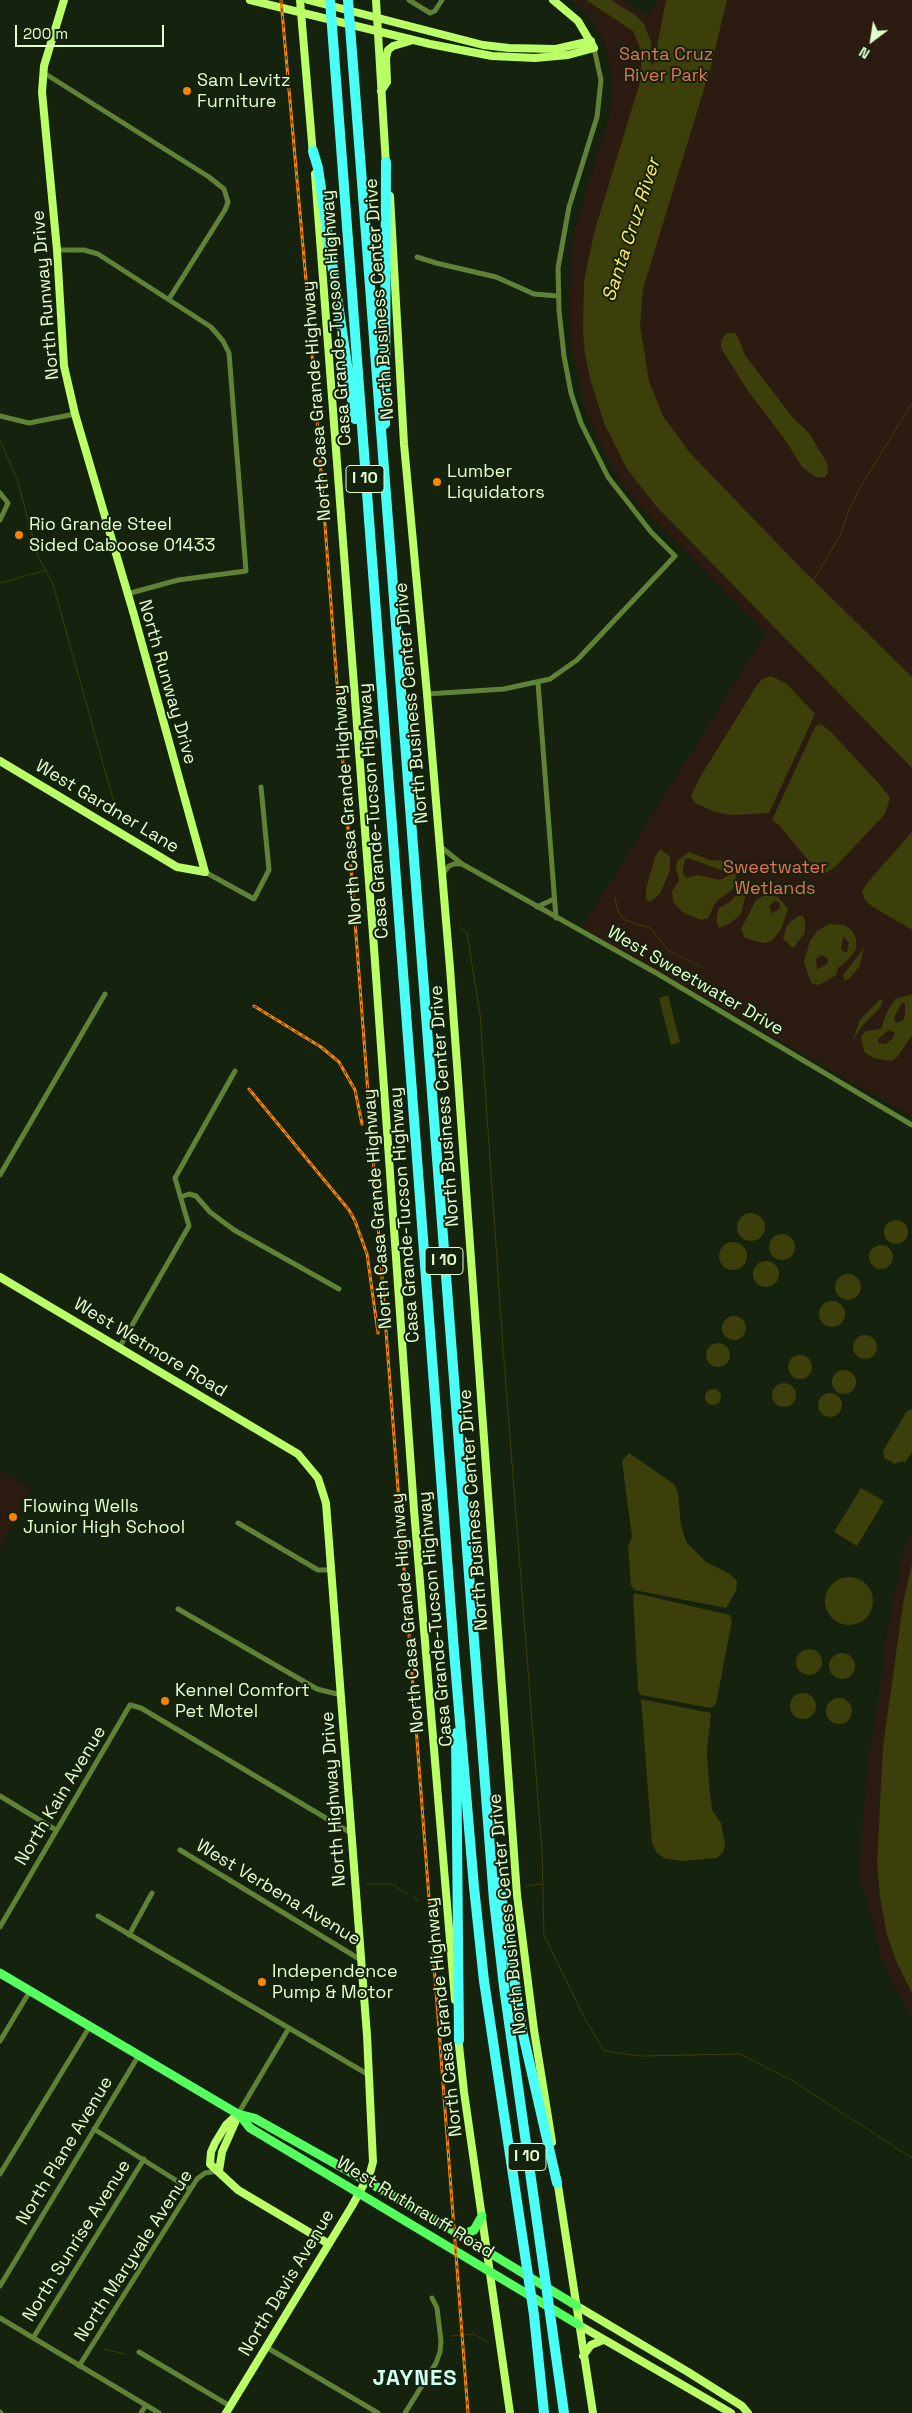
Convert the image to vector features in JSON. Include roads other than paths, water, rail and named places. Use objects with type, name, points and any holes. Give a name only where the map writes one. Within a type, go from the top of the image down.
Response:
[{"type":"highway","name":"Casa Grande-Tucson Highway","points":[[330,0],[456,1670],[484,1981],[532,2306],[544,2413]]},
{"type":"highway","name":"Casa Grande-Tucson Highway","points":[[348,0],[487,1804],[504,1987],[564,2413]]},
{"type":"highway","points":[[313,151],[318,168],[366,490]]},
{"type":"highway","points":[[384,483],[386,162]]},
{"type":"highway","points":[[456,1670],[458,2040]]},
{"type":"highway","points":[[487,1804],[522,2030],[557,2183]]},
{"type":"main road","name":"North Runway Drive","points":[[64,0],[44,73],[42,92],[58,250],[64,366],[75,414],[126,594],[134,615],[205,872]]},
{"type":"main road","points":[[250,0],[465,52],[518,57],[568,55],[592,45]]},
{"type":"main road","name":"North Casa Grande Highway","points":[[300,0],[376,968],[414,1510],[458,2040],[510,2413]]},
{"type":"main road","points":[[308,0],[483,45],[509,48],[556,49],[592,45]]},
{"type":"main road","name":"North Business Center Drive","points":[[376,0],[393,241],[404,444],[427,694],[517,1895],[526,1976],[579,2325]]},
{"type":"main road","points":[[553,0],[578,20],[592,45]]},
{"type":"main road","points":[[381,91],[387,82],[386,58],[388,50],[403,42],[416,41]]},
{"type":"main road","name":"West Gardner Lane","points":[[0,761],[177,867],[205,872]]},
{"type":"main road","name":"West Wetmore Road","points":[[0,1277],[284,1444]]},
{"type":"main road","name":"North Highway Drive","points":[[284,1444],[298,1454],[308,1466],[321,1486],[326,1503],[374,2146],[372,2167]]},
{"type":"main road","name":"West Ruthrauff Road","points":[[0,1973],[238,2114],[254,2118],[465,2236],[577,2306]]},
{"type":"main road","points":[[219,2171],[224,2145],[238,2114]]},
{"type":"main road","points":[[238,2114],[226,2125],[211,2152],[210,2164],[219,2171],[225,2180],[238,2190],[329,2244]]},
{"type":"main road","name":"West Ruthrauff Road","points":[[238,2114],[250,2128],[579,2325]]},
{"type":"main road","name":"North Davis Avenue","points":[[228,2410],[329,2244],[372,2167]]},
{"type":"main road","points":[[465,2236],[474,2230],[482,2216]]},
{"type":"main road","points":[[577,2306],[688,2372],[742,2406],[748,2413]]},
{"type":"main road","points":[[579,2325],[731,2413]]},
{"type":"main road","points":[[579,2325],[593,2413]]},
{"type":"main road","points":[[583,2356],[591,2345],[603,2340]]},
{"type":"street","points":[[409,0],[430,12],[435,11],[442,0]]},
{"type":"street","points":[[427,694],[504,689],[538,684],[564,671],[577,660],[675,556],[651,532],[608,478],[581,423],[571,393],[564,356],[558,296],[558,268],[569,207],[597,117],[601,96],[600,70],[592,45]]},
{"type":"street","points":[[44,73],[209,177],[219,184],[227,194],[225,210],[169,299]]},
{"type":"street","points":[[58,250],[84,250],[98,254],[216,331],[229,353],[246,571],[178,580],[126,594]]},
{"type":"street","points":[[417,257],[496,277],[534,294],[558,296]]},
{"type":"street","points":[[0,416],[29,423],[75,414]]},
{"type":"street","points":[[0,492],[8,503],[0,520]]},
{"type":"street","points":[[538,684],[556,918]]},
{"type":"street","name":"West Gardner Lane","points":[[205,872],[254,900],[269,870],[261,787]]},
{"type":"street","name":"West Sweetwater Drive","points":[[438,843],[446,854],[462,864],[658,974],[912,1125]]},
{"type":"street","points":[[441,878],[449,866],[462,864]]},
{"type":"street","points":[[538,907],[554,899]]},
{"type":"street","points":[[0,1175],[105,994]]},
{"type":"street","points":[[119,1348],[189,1226],[176,1178],[235,1071]]},
{"type":"street","points":[[0,1159],[7,1163]]},
{"type":"street","points":[[181,1198],[189,1194],[196,1196],[215,1217],[234,1230],[339,1289]]},
{"type":"street","points":[[238,1523],[318,1570],[332,1570]]},
{"type":"street","points":[[178,1609],[317,1690],[341,1695]]},
{"type":"street","name":"North Kain Avenue","points":[[0,1926],[130,1705],[141,1708],[351,1832]]},
{"type":"street","points":[[0,1796],[56,1830]]},
{"type":"street","name":"West Verbena Avenue","points":[[180,1850],[361,1960]]},
{"type":"street","points":[[129,1935],[152,1893]]},
{"type":"street","points":[[98,1916],[369,2075]]},
{"type":"street","points":[[0,2041],[30,1991]]},
{"type":"street","points":[[0,2174],[90,2026]]},
{"type":"street","points":[[238,2114],[289,2028]]},
{"type":"street","name":"North Plane Avenue","points":[[0,2286],[139,2055]]},
{"type":"street","points":[[94,2129],[190,2189]]},
{"type":"street","name":"North Sunrise Avenue","points":[[34,2338],[144,2159]]},
{"type":"street","name":"North Maryvale Avenue","points":[[79,2366],[190,2189],[203,2174],[219,2171]]},
{"type":"street","points":[[405,2413],[436,2363],[440,2352],[441,2341],[437,2308],[432,2298]]},
{"type":"street","points":[[0,2318],[159,2413]]},
{"type":"street","points":[[266,2347],[378,2413]]},
{"type":"street","points":[[139,2352],[228,2410]]},
{"type":"street","points":[[141,2413],[146,2405]]},
{"type":"water","name":"Santa Cruz River","points":[[586,0],[611,0],[635,15],[644,24],[651,42],[651,66],[654,63],[666,0],[727,0],[711,66],[643,289],[640,326],[649,381],[663,416],[690,453],[800,567],[912,677],[912,768],[656,506],[627,469],[604,423],[590,378],[585,354],[583,332],[584,282],[594,233],[640,82],[641,65],[640,48],[633,31]]},
{"type":"water","points":[[727,333],[735,333],[745,355],[793,418],[809,433],[827,463],[828,472],[825,477],[817,478],[802,467],[786,441],[748,391],[721,348],[721,340]]},
{"type":"water","points":[[771,676],[787,684],[815,714],[769,813],[731,815],[715,812],[695,803],[691,796],[699,779],[757,685],[762,679]]},
{"type":"water","points":[[821,724],[832,733],[890,798],[885,814],[838,864],[825,874],[818,872],[780,826],[772,820],[815,727]]},
{"type":"water","points":[[912,832],[912,930],[870,905],[865,900],[862,892],[867,883]]},
{"type":"water","points":[[660,849],[670,856],[670,870],[660,894],[650,902],[646,899],[646,889],[655,857]]},
{"type":"water","points":[[689,852],[710,860],[726,861],[735,869],[736,877],[733,889],[716,902],[708,918],[701,920],[684,913],[673,902],[672,891],[679,881],[676,868],[678,860]],"holes":[[[688,858],[726,872],[728,876],[720,880],[698,875],[686,878],[683,874],[683,868],[685,860]]]},
{"type":"water","points":[[743,881],[753,885],[751,893],[746,893],[741,914],[731,923],[719,928],[716,921],[718,909],[731,901],[738,893]]},
{"type":"water","points":[[767,894],[778,897],[788,909],[781,929],[772,941],[763,943],[745,938],[741,929],[756,900]],"holes":[[[775,901],[779,902],[780,908],[772,914],[769,906]]]},
{"type":"water","points":[[798,916],[803,916],[805,919],[805,933],[793,948],[783,939],[787,925]]},
{"type":"water","points":[[829,924],[844,925],[852,930],[856,939],[856,949],[849,959],[838,968],[836,975],[819,985],[811,983],[804,962],[810,941],[817,931]],"holes":[[[843,937],[849,942],[847,952],[841,949]],[[821,955],[827,958],[828,963],[817,970],[816,959]]]},
{"type":"water","points":[[864,948],[859,967],[849,979],[844,980],[843,975]]},
{"type":"water","points":[[912,994],[912,1035],[898,1056],[892,1061],[874,1058],[864,1052],[861,1036],[866,1031],[881,1029],[886,1014],[895,999]],"holes":[[[902,1002],[905,1004],[905,1015],[903,1020],[896,1023],[894,1018]],[[889,1030],[895,1033],[892,1039],[886,1044],[878,1043],[878,1039]]]},
{"type":"water","points":[[668,995],[680,1042],[671,1045],[659,998]]},
{"type":"water","points":[[880,999],[883,1001],[880,1008],[862,1026],[853,1040],[860,1020]]},
{"type":"water","points":[[751,1213],[761,1217],[765,1227],[761,1237],[751,1241],[741,1237],[737,1227],[741,1217]]},
{"type":"water","points":[[896,1220],[901,1221],[907,1227],[907,1237],[901,1243],[896,1244],[891,1243],[885,1237],[884,1232],[885,1227],[891,1221]]},
{"type":"water","points":[[782,1234],[791,1238],[795,1247],[791,1256],[782,1260],[773,1256],[769,1247],[773,1238]]},
{"type":"water","points":[[733,1242],[743,1246],[747,1256],[743,1266],[733,1270],[723,1266],[719,1256],[723,1246]]},
{"type":"water","points":[[881,1245],[886,1246],[892,1252],[892,1262],[886,1268],[881,1269],[876,1268],[870,1262],[869,1257],[870,1252],[876,1246]]},
{"type":"water","points":[[766,1261],[775,1265],[779,1274],[775,1283],[766,1287],[757,1283],[753,1274],[757,1265]]},
{"type":"water","points":[[848,1274],[857,1278],[861,1287],[857,1296],[848,1300],[839,1296],[835,1287],[839,1278]]},
{"type":"water","points":[[832,1301],[841,1305],[845,1314],[841,1323],[832,1327],[823,1323],[819,1314],[823,1305]]},
{"type":"water","points":[[734,1316],[739,1317],[745,1323],[745,1333],[739,1339],[734,1340],[729,1339],[723,1333],[722,1328],[723,1323],[729,1317]]},
{"type":"water","points":[[865,1335],[870,1336],[876,1342],[876,1352],[870,1358],[865,1359],[860,1358],[854,1352],[853,1347],[854,1342],[860,1336]]},
{"type":"water","points":[[718,1343],[727,1346],[730,1355],[727,1364],[718,1367],[709,1364],[706,1355],[709,1346]]},
{"type":"water","points":[[800,1355],[805,1356],[811,1362],[811,1372],[805,1378],[800,1379],[795,1378],[789,1372],[788,1367],[789,1362],[795,1356]]},
{"type":"water","points":[[844,1370],[849,1371],[855,1377],[855,1387],[849,1393],[844,1394],[839,1393],[833,1387],[832,1382],[833,1377],[839,1371]]},
{"type":"water","points":[[784,1383],[793,1386],[796,1395],[793,1404],[784,1407],[775,1404],[772,1395],[775,1386]]},
{"type":"water","points":[[713,1389],[719,1391],[721,1397],[719,1403],[713,1405],[707,1403],[705,1397],[707,1391]]},
{"type":"water","points":[[830,1393],[839,1396],[842,1405],[839,1414],[830,1417],[821,1414],[818,1405],[821,1396]]},
{"type":"water","points":[[912,1409],[912,1452],[905,1463],[903,1461],[895,1464],[884,1458],[883,1451],[907,1411]]},
{"type":"water","points":[[629,1453],[674,1484],[678,1493],[681,1526],[687,1543],[706,1562],[730,1574],[737,1581],[736,1591],[726,1608],[634,1590],[631,1585],[628,1547],[632,1537],[622,1461]]},
{"type":"water","points":[[861,1488],[884,1501],[857,1546],[834,1532]]},
{"type":"water","points":[[912,1564],[912,1993],[897,1963],[887,1935],[880,1897],[877,1863],[883,1747],[903,1604]]},
{"type":"water","points":[[844,1577],[854,1577],[866,1584],[873,1596],[873,1606],[866,1618],[854,1625],[844,1625],[836,1621],[829,1614],[825,1606],[825,1596],[829,1588],[836,1581]]},
{"type":"water","points":[[635,1593],[730,1615],[732,1621],[716,1704],[710,1708],[641,1695],[638,1691],[633,1596]]},
{"type":"water","points":[[809,1649],[818,1653],[822,1662],[818,1671],[809,1675],[800,1671],[796,1662],[800,1653]]},
{"type":"water","points":[[842,1653],[851,1657],[855,1666],[851,1675],[842,1679],[833,1675],[829,1666],[833,1657]]},
{"type":"water","points":[[803,1693],[812,1697],[816,1706],[812,1715],[803,1719],[794,1715],[790,1706],[794,1697]]},
{"type":"water","points":[[839,1698],[848,1702],[852,1711],[848,1720],[839,1724],[830,1720],[826,1711],[830,1702]]},
{"type":"water","points":[[641,1699],[711,1713],[707,1751],[709,1783],[712,1810],[721,1823],[725,1845],[723,1853],[717,1858],[683,1861],[666,1859],[657,1853],[652,1843]]},
{"type":"waterway","points":[[813,581],[841,534],[848,512],[861,486],[912,403]]},
{"type":"waterway","points":[[0,440],[17,479],[38,556],[53,584],[116,810]]},
{"type":"waterway","points":[[0,583],[47,570]]},
{"type":"waterway","points":[[615,897],[618,912],[625,920],[650,928],[669,951],[702,967]]},
{"type":"waterway","points":[[361,901],[361,908],[366,915]]},
{"type":"waterway","points":[[459,927],[467,933],[480,1014],[503,1347],[542,1851],[544,1935],[584,2017],[604,2051],[640,2056],[740,2054],[793,2081],[912,2158]]},
{"type":"waterway","points":[[367,1884],[391,1884],[409,1895]]},
{"type":"waterway","points":[[525,1886],[542,1884]]},
{"type":"waterway","points":[[414,1897],[418,1902]]},
{"type":"waterway","points":[[434,1901],[442,1900]]},
{"type":"waterway","points":[[450,2336],[474,2334],[488,2342]]},
{"type":"waterway","points":[[103,2349],[126,2354]]},
{"type":"railway","points":[[281,0],[309,314],[468,2413]]},
{"type":"railway","points":[[17,531],[20,539]]},
{"type":"railway","points":[[254,1006],[321,1047],[339,1062],[355,1090],[362,1124]]},
{"type":"railway","points":[[249,1089],[349,1210],[355,1221],[367,1254],[378,1333]]},
{"type":"place","name":"Sam Levitz Furniture","points":[[187,91]]},
{"type":"place","name":"Lumber Liquidators","points":[[437,482]]},
{"type":"place","name":"Rio Grande Steel Sided Caboose 01433","points":[[19,535]]},
{"type":"place","name":"Flowing Wells Junior High School","points":[[13,1517]]},
{"type":"place","name":"Kennel Comfort Pet Motel","points":[[165,1701]]},
{"type":"place","name":"Independence Pump & Motor","points":[[262,1982]]},
{"type":"district","name":"JAYNES","points":[[415,2379]]},
{"type":"park label","name":"Santa Cruz River Park","points":[[666,65]]},
{"type":"park label","name":"Sweetwater Wetlands","points":[[775,878]]}]
